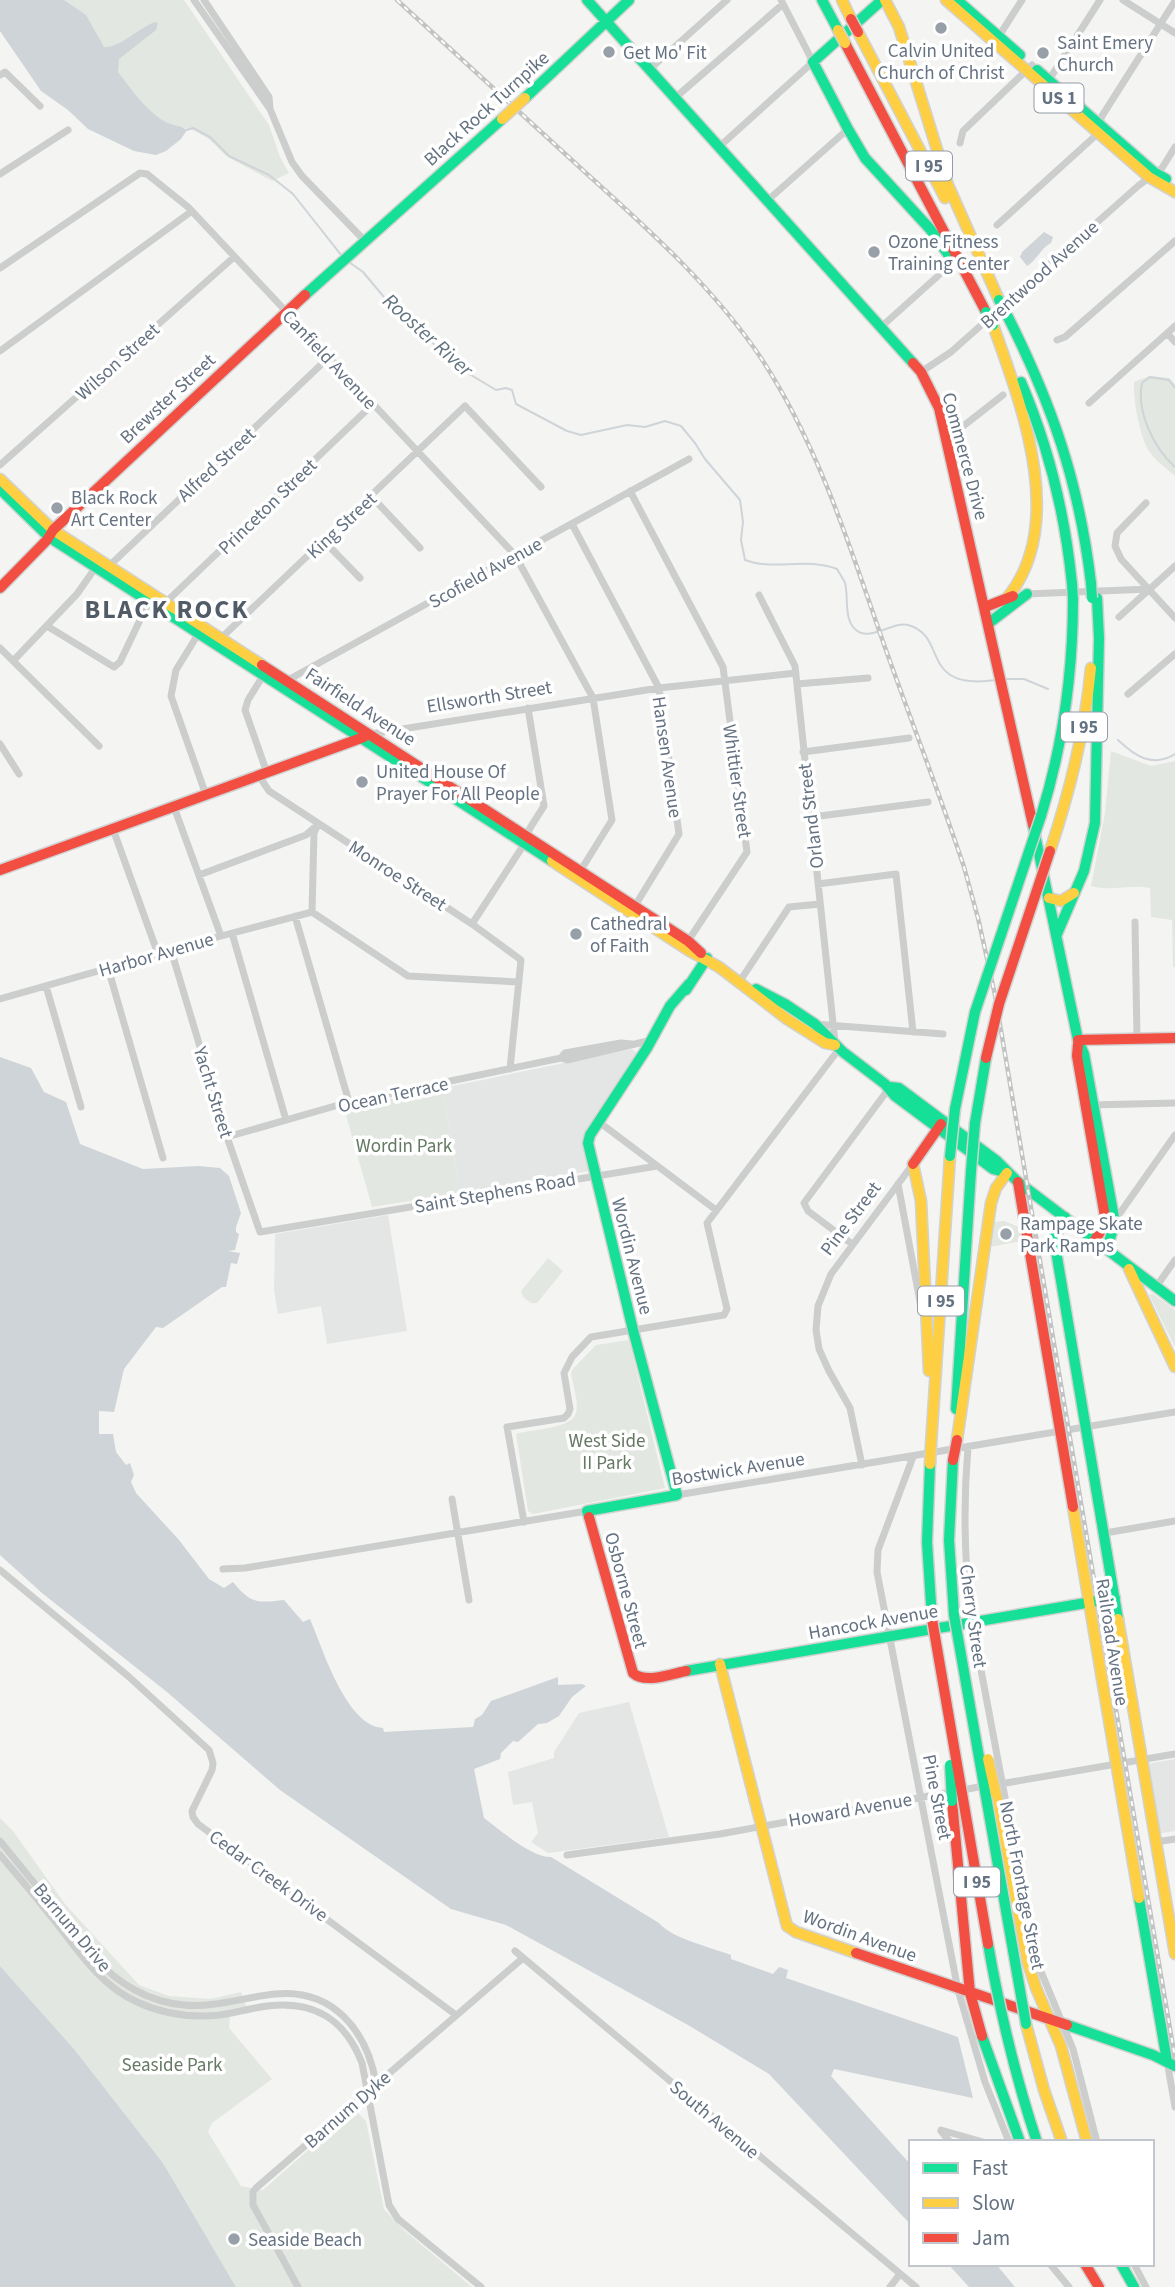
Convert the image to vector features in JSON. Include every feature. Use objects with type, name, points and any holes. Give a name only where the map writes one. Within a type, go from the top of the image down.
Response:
[{"type":"main road","name":"Commerce Drive","points":[[587,0],[921,372],[939,408],[1057,934],[1078,1040],[1077,1056],[1101,1171],[1114,1217],[1115,1229],[1107,1248]]},
{"type":"main road","name":"Black Rock Turnpike","points":[[365,241],[502,119],[629,0]]},
{"type":"main road","name":"I 95","points":[[822,0],[1025,390],[1049,456],[1065,525],[1072,584],[1073,646],[1068,705],[1056,765],[975,1012],[955,1109],[931,1445],[927,1542],[932,1619],[1001,2016],[1016,2078],[1036,2140]]},
{"type":"main road","name":"I 95","points":[[842,0],[1042,385],[1058,423],[1076,482],[1095,598],[1092,665],[1084,726],[1071,785],[1002,995],[986,1058],[975,1123],[949,1540],[954,1615],[1026,2024],[1061,2140]]},
{"type":"main road","points":[[986,312],[936,237],[865,158],[813,62],[883,0],[899,27],[942,170],[999,300]]},
{"type":"main road","name":"US 1","points":[[946,0],[996,39],[1175,192]]},
{"type":"main road","name":"US 1","points":[[957,0],[996,39]]},
{"type":"main road","name":"US 1","points":[[1152,175],[1175,184]]},
{"type":"main road","name":"Brewster Street","points":[[1,584],[51,533],[365,241]]},
{"type":"main road","points":[[993,325],[1023,411],[1030,449],[1037,528],[1034,548],[1022,586],[1027,594]]},
{"type":"main road","name":"Fairfield Avenue","points":[[0,479],[51,533]]},
{"type":"main road","name":"Fairfield Avenue","points":[[0,489],[51,533],[578,873],[745,984],[766,1003],[825,1043],[837,1047]]},
{"type":"main road","points":[[1007,597],[1025,573]]},
{"type":"main road","points":[[985,607],[1007,597],[1027,594]]},
{"type":"main road","points":[[989,622],[1003,610],[1026,598],[1027,594]]},
{"type":"main road","points":[[1057,934],[1078,889],[1090,851],[1096,814],[1099,638],[1095,598]]},
{"type":"main road","name":"Ellsworth Street","points":[[0,870],[367,736]]},
{"type":"main road","points":[[1049,898],[1065,900],[1078,889]]},
{"type":"main road","name":"Wordin Avenue","points":[[677,1495],[633,1330],[588,1143],[590,1135],[652,1040],[661,1020],[707,958]]},
{"type":"main road","name":"Fairfield Avenue","points":[[745,984],[773,996],[813,1024],[837,1047],[890,1087],[899,1088],[941,1124],[997,1161],[1018,1182],[1175,1301]]},
{"type":"main road","points":[[1078,1040],[1175,1038]]},
{"type":"main road","name":"Pine Street","points":[[914,1164],[941,1124]]},
{"type":"main road","points":[[914,1164],[922,1214],[931,1445]]},
{"type":"main road","name":"Commerce Drive","points":[[1095,1240],[1105,1223],[1101,1171]]},
{"type":"main road","points":[[956,1441],[991,1203],[996,1188],[1007,1173]]},
{"type":"main road","name":"Railroad Avenue","points":[[1018,1182],[1116,1764],[1171,2063]]},
{"type":"main road","name":"Railroad Avenue","points":[[1065,1217],[1054,1239],[1156,1842],[1172,1922],[1175,1954]]},
{"type":"main road","points":[[1127,1266],[1175,1367]]},
{"type":"main road","points":[[1139,1292],[1143,1285],[1153,1285]]},
{"type":"main road","name":"Bostwick Avenue","points":[[587,1511],[677,1495]]},
{"type":"main road","name":"Osborne Street","points":[[587,1511],[631,1670],[637,1677]]},
{"type":"main road","name":"Hancock Avenue","points":[[637,1677],[645,1678],[1115,1598]]},
{"type":"main road","name":"Wordin Avenue","points":[[720,1664],[787,1926],[796,1932],[958,1990],[1171,2063]]},
{"type":"main road","points":[[947,1712],[952,1801],[970,1993],[984,2044],[1019,2140]]},
{"type":"main road","points":[[977,1752],[988,1759],[1028,1964],[1056,2022],[1087,2140]]},
{"type":"main road","points":[[1089,2266],[1099,2287]]},
{"type":"main road","points":[[1090,2266],[1108,2287]]},
{"type":"main road","points":[[1122,2266],[1134,2287]]},
{"type":"main road","points":[[1133,2266],[1145,2287]]},
{"type":"street","points":[[194,0],[270,109],[292,162],[302,177],[365,241]]},
{"type":"street","points":[[204,0],[269,97],[270,109]]},
{"type":"street","points":[[650,69],[727,0]]},
{"type":"street","points":[[996,39],[1022,0]]},
{"type":"street","points":[[1047,83],[1100,0]]},
{"type":"street","points":[[1123,0],[1175,33]]},
{"type":"street","points":[[997,225],[1098,128],[1175,1]]},
{"type":"street","points":[[676,97],[782,2],[813,62],[720,145]]},
{"type":"street","points":[[805,47],[826,50]]},
{"type":"street","points":[[960,143],[963,131],[1030,68]]},
{"type":"street","points":[[0,75],[5,72],[40,106]]},
{"type":"street","points":[[768,200],[848,129]]},
{"type":"street","points":[[0,174],[68,130]]},
{"type":"street","name":"Brentwood Avenue","points":[[921,372],[949,354],[1162,168],[1175,147]]},
{"type":"street","name":"Canfield Avenue","points":[[0,268],[138,173],[147,174],[191,211],[515,555],[593,698],[612,820],[578,873]]},
{"type":"street","points":[[0,351],[191,211]]},
{"type":"street","points":[[1057,340],[1065,337],[1175,241]]},
{"type":"street","name":"Wilson Street","points":[[0,465],[234,257]]},
{"type":"street","points":[[881,327],[939,275]]},
{"type":"street","points":[[1089,402],[1175,326]]},
{"type":"street","points":[[1167,333],[1175,342]]},
{"type":"street","name":"Alfred Street","points":[[13,661],[103,566],[328,358]]},
{"type":"street","points":[[946,434],[962,427],[1003,395]]},
{"type":"street","name":"Princeton Street","points":[[163,605],[373,404]]},
{"type":"street","name":"King Street","points":[[219,640],[465,406],[541,487]]},
{"type":"street","name":"Scofield Avenue","points":[[286,684],[689,459]]},
{"type":"street","name":"Whittier Street","points":[[630,491],[723,667],[747,852],[686,944]]},
{"type":"street","points":[[372,496],[420,548]]},
{"type":"street","points":[[1146,503],[1117,533],[1115,546],[1121,559],[1175,618]]},
{"type":"street","name":"Hansen Avenue","points":[[572,524],[659,688],[679,834],[633,909]]},
{"type":"street","points":[[324,541],[360,578]]},
{"type":"street","points":[[1119,617],[1175,566]]},
{"type":"street","points":[[1027,594],[1150,589]]},
{"type":"street","name":"Orland Street","points":[[759,595],[795,666],[837,1047]]},
{"type":"street","points":[[47,626],[114,667],[120,662],[151,597]]},
{"type":"street","points":[[200,629],[176,670],[171,696],[206,795]]},
{"type":"street","points":[[0,648],[99,746]]},
{"type":"street","points":[[1128,694],[1175,654]]},
{"type":"street","points":[[263,775],[245,710],[266,671]]},
{"type":"street","name":"Ellsworth Street","points":[[367,736],[659,688],[796,673]]},
{"type":"street","points":[[797,684],[868,678]]},
{"type":"street","points":[[472,924],[544,806],[528,708]]},
{"type":"street","points":[[803,752],[909,738]]},
{"type":"street","points":[[0,744],[19,774]]},
{"type":"street","name":"Monroe Street","points":[[263,775],[269,791],[472,924],[521,960],[519,982]]},
{"type":"street","points":[[812,817],[928,802]]},
{"type":"street","points":[[174,807],[221,936]]},
{"type":"street","points":[[199,875],[306,835],[318,824]]},
{"type":"street","points":[[318,824],[314,834],[312,912],[408,976],[519,982],[510,1069]]},
{"type":"street","points":[[113,829],[158,954]]},
{"type":"street","points":[[818,884],[896,874],[913,1032]]},
{"type":"street","points":[[745,984],[789,908],[820,904]]},
{"type":"street","name":"Harbor Avenue","points":[[0,999],[312,912]]},
{"type":"street","points":[[295,916],[349,1102]]},
{"type":"street","points":[[1135,922],[1137,1039]]},
{"type":"street","points":[[232,933],[286,1120]]},
{"type":"street","name":"Yacht Street","points":[[171,950],[227,1137],[260,1232]]},
{"type":"street","points":[[108,968],[163,1158]]},
{"type":"street","points":[[46,986],[81,1107]]},
{"type":"street","points":[[813,1024],[943,1034]]},
{"type":"street","name":"Ocean Terrace","points":[[227,1137],[349,1102],[561,1058],[567,1060],[622,1049],[652,1040]]},
{"type":"street","points":[[524,1522],[507,1427],[564,1418],[568,1414],[570,1409],[564,1373],[586,1340],[591,1337],[724,1315],[726,1309],[707,1223],[837,1047]]},
{"type":"street","points":[[852,1244],[808,1211],[804,1203],[890,1087]]},
{"type":"street","points":[[1089,1105],[1175,1103]]},
{"type":"street","points":[[599,1122],[716,1210]]},
{"type":"street","points":[[1114,1217],[1120,1213],[1175,1135]]},
{"type":"street","name":"Pine Street","points":[[862,1465],[850,1408],[821,1356],[816,1329],[818,1306],[826,1282],[914,1164]]},
{"type":"street","name":"Saint Stephens Road","points":[[260,1232],[657,1166]]},
{"type":"street","points":[[898,1184],[914,1264],[923,1329]]},
{"type":"street","points":[[1153,1285],[1175,1260]]},
{"type":"street","name":"Bostwick Avenue","points":[[677,1495],[1175,1412]]},
{"type":"street","name":"Cherry Street","points":[[968,1447],[965,1575],[1003,1783]]},
{"type":"street","name":"Pine Street","points":[[913,1457],[878,1550],[877,1572],[958,1990],[985,2082],[1008,2140]]},
{"type":"street","points":[[452,1499],[469,1600]]},
{"type":"street","name":"Bostwick Avenue","points":[[223,1569],[245,1568],[587,1511]]},
{"type":"street","points":[[1111,1532],[1175,1521]]},
{"type":"street","name":"Cedar Creek Drive","points":[[0,1570],[128,1675],[209,1751],[212,1770],[192,1811],[198,1824],[456,2015]]},
{"type":"street","name":"Howard Avenue","points":[[567,1855],[674,1841],[1175,1754]]},
{"type":"street","name":"North Frontage Street","points":[[1003,1783],[1035,1957],[1056,2022],[1073,2049],[1096,2140]]},
{"type":"street","points":[[1156,1842],[1175,1839]]},
{"type":"street","name":"Barnum Drive","points":[[0,1841],[108,1973],[124,1984],[141,1993],[181,2005],[289,1993],[318,2000],[338,2012],[353,2026],[372,2063],[376,2083]]},
{"type":"street","name":"Barnum Drive","points":[[0,1855],[93,1968],[115,1989],[135,2001],[172,2014],[220,2015],[265,2006],[296,2005],[319,2011],[338,2024],[356,2046],[369,2092],[389,2205],[398,2219],[481,2287]]},
{"type":"street","name":"South Avenue","points":[[515,1951],[916,2287]]},
{"type":"street","name":"Barnum Dyke","points":[[298,2287],[255,2209],[253,2192],[523,1958]]},
{"type":"street","points":[[263,1996],[265,2006]]},
{"type":"street","points":[[240,2000],[242,2011]]},
{"type":"street","name":"Railroad Avenue","points":[[1171,2063],[1175,2107]]},
{"type":"street","points":[[948,2140],[941,2130],[976,2140]]},
{"type":"street","points":[[1052,2266],[1069,2287]]},
{"type":"street","points":[[890,2287],[900,2274]]},
{"type":"shaded area","points":[[0,0],[64,0],[86,15],[104,47],[116,44],[155,22],[158,23],[156,30],[119,59],[118,72],[152,112],[166,122],[187,130],[181,139],[156,155],[134,151],[88,129],[68,110],[41,91],[0,31]]},
{"type":"shaded area","points":[[1044,232],[1053,237],[1051,243],[1027,266],[1020,257],[1022,252]]},
{"type":"shaded area","points":[[632,1049],[638,1054],[592,1123],[583,1148],[589,1171],[460,1193],[443,1088]]},
{"type":"shaded area","points":[[0,1057],[31,1068],[44,1092],[66,1102],[80,1144],[143,1169],[198,1166],[220,1168],[229,1176],[241,1213],[236,1227],[239,1234],[235,1250],[228,1251],[240,1253],[237,1264],[231,1263],[226,1287],[222,1287],[163,1328],[156,1327],[124,1369],[114,1412],[99,1411],[99,1434],[113,1434],[116,1452],[126,1465],[130,1463],[134,1475],[131,1482],[136,1493],[179,1540],[209,1579],[224,1588],[233,1582],[245,1595],[255,1600],[284,1600],[303,1622],[310,1619],[347,1701],[358,1714],[370,1724],[383,1728],[384,1732],[473,1727],[475,1719],[482,1715],[491,1701],[558,1677],[558,1685],[586,1686],[572,1697],[559,1716],[547,1723],[538,1724],[518,1742],[513,1741],[501,1753],[500,1759],[474,1769],[484,1818],[525,1848],[551,1857],[673,1934],[773,1974],[779,1967],[788,1970],[786,1978],[958,2037],[973,2098],[834,2069],[831,2076],[909,2163],[909,2223],[769,2074],[688,2025],[506,1925],[451,1909],[280,1790],[167,1692],[42,1593],[0,1555]]},
{"type":"shaded area","points":[[388,1215],[407,1331],[327,1344],[321,1306],[278,1314],[274,1290],[275,1234]]},
{"type":"shaded area","points":[[629,1702],[669,1837],[548,1853],[531,1842],[538,1833],[532,1802],[513,1805],[508,1772],[554,1758],[554,1752],[579,1713]]},
{"type":"shaded area","points":[[1175,1759],[1175,1831],[1157,1834],[1147,1764]]},
{"type":"shaded area","points":[[0,1966],[74,2049],[163,2163],[236,2287],[0,2287]]},
{"type":"shaded area","points":[[950,2266],[998,2266],[1015,2287],[969,2287]]},
{"type":"green space","points":[[30,0],[184,0],[269,125],[280,157],[289,173],[272,181],[226,156],[209,139],[193,130],[177,127],[161,130]]},
{"type":"green space","points":[[1149,376],[1169,378],[1175,384],[1175,476],[1150,452],[1139,425],[1134,382]]},
{"type":"green space","points":[[1111,751],[1151,766],[1175,761],[1175,967],[1172,920],[1151,917],[1150,888],[1091,886],[1105,813]]},
{"type":"green space","name":"Wordin Park","points":[[443,1088],[460,1193],[372,1207],[344,1108]]},
{"type":"green space","name":"Rampage Skate Park Ramps","points":[[1004,1221],[1019,1227],[1022,1241],[990,1247],[994,1222]]},
{"type":"green space","points":[[548,1258],[563,1271],[537,1303],[531,1303],[523,1297],[521,1291]]},
{"type":"green space","points":[[1153,1294],[1175,1310],[1175,1347],[1149,1295]]},
{"type":"green space","name":"West Side II Park","points":[[629,1340],[665,1488],[533,1514],[528,1511],[516,1434],[559,1425],[573,1418],[577,1404],[572,1370],[596,1345]]},
{"type":"green space","name":"Seaside Park","points":[[0,1818],[13,1831],[65,1904],[139,1985],[169,1996],[210,1999],[241,1992],[249,2013],[230,2017],[229,2028],[272,2079],[212,2123],[208,2132],[241,2186],[263,2190],[349,2114],[358,2113],[366,2121],[384,2209],[404,2230],[472,2287],[236,2287],[163,2163],[74,2049],[0,1966]]},
{"type":"waterway","name":"Rooster River","points":[[187,130],[193,128],[210,137],[229,156],[269,175],[293,194],[342,256]]},
{"type":"waterway","name":"Rooster River","points":[[346,260],[363,272],[389,303],[461,369],[496,390],[512,390],[516,404],[567,431],[581,435],[627,425],[645,427],[665,421],[681,426],[740,500],[743,522],[741,540],[745,560],[767,564],[813,564],[837,569],[845,583],[849,620],[856,630],[868,634],[908,625],[920,631],[928,640],[938,661],[955,678],[972,681],[996,680]]},
{"type":"waterway","name":"Rooster River","points":[[1175,388],[1169,380],[1150,377],[1142,383],[1141,394],[1148,429],[1160,450],[1175,467]]},
{"type":"waterway","name":"Rooster River","points":[[1005,679],[1024,679],[1048,689]]},
{"type":"waterway","name":"Rooster River","points":[[1118,740],[1137,755],[1151,760],[1175,754]]},
{"type":"railway","points":[[397,0],[656,238],[701,283],[742,332],[781,390],[830,493],[964,867],[995,995],[1175,2058]]},
{"type":"traffic: fast","points":[[587,0],[913,363]]},
{"type":"traffic: fast","points":[[525,98],[629,0]]},
{"type":"traffic: fast","points":[[822,0],[838,30]]},
{"type":"traffic: fast","points":[[848,129],[813,62],[882,0]]},
{"type":"traffic: fast","points":[[957,0],[1020,55]]},
{"type":"traffic: fast","points":[[1037,70],[1155,173],[1166,179]]},
{"type":"traffic: fast","points":[[305,295],[502,119]]},
{"type":"traffic: fast","points":[[848,129],[865,158],[930,229],[950,257]]},
{"type":"traffic: fast","points":[[999,300],[1006,313]]},
{"type":"traffic: fast","points":[[986,312],[993,325]]},
{"type":"traffic: fast","points":[[1006,313],[1037,379],[1061,444],[1079,511],[1091,583]]},
{"type":"traffic: fast","points":[[1021,382],[1040,431],[1054,481],[1072,584]]},
{"type":"traffic: fast","points":[[0,489],[49,537],[552,861]]},
{"type":"traffic: fast","points":[[1091,583],[1092,598]]},
{"type":"traffic: fast","points":[[1072,584],[1073,599]]},
{"type":"traffic: fast","points":[[989,623],[1027,594]]},
{"type":"traffic: fast","points":[[1057,934],[1084,871],[1095,823],[1099,638],[1097,598]]},
{"type":"traffic: fast","points":[[1041,816],[1065,709],[1073,599]]},
{"type":"traffic: fast","points":[[975,1012],[1041,816]]},
{"type":"traffic: fast","points":[[1033,825],[1078,1040],[1084,1054],[1115,1223],[1107,1248]]},
{"type":"traffic: fast","points":[[686,990],[707,958]]},
{"type":"traffic: fast","points":[[589,1517],[587,1511],[677,1495],[633,1330],[588,1143],[590,1135],[647,1048],[670,1006],[689,984]]},
{"type":"traffic: fast","points":[[756,989],[815,1024],[843,1052],[885,1084],[895,1096],[993,1169],[1007,1173]]},
{"type":"traffic: fast","points":[[955,1109],[975,1012]]},
{"type":"traffic: fast","points":[[975,1123],[986,1058]]},
{"type":"traffic: fast","points":[[890,1087],[899,1088],[997,1161],[1018,1182],[1175,1301]]},
{"type":"traffic: fast","points":[[950,1156],[955,1109]]},
{"type":"traffic: fast","points":[[971,1171],[975,1123]]},
{"type":"traffic: fast","points":[[956,1409],[971,1171]]},
{"type":"traffic: fast","points":[[1065,1217],[1054,1239],[1118,1619]]},
{"type":"traffic: fast","points":[[953,1460],[949,1540],[954,1615]]},
{"type":"traffic: fast","points":[[930,1464],[927,1542],[932,1619]]},
{"type":"traffic: fast","points":[[686,1671],[1115,1598]]},
{"type":"traffic: fast","points":[[954,1615],[1026,2024]]},
{"type":"traffic: fast","points":[[950,1765],[952,1801]]},
{"type":"traffic: fast","points":[[1139,1898],[1167,2061]]},
{"type":"traffic: fast","points":[[988,1944],[1009,2044],[1036,2140]]},
{"type":"traffic: fast","points":[[1067,2025],[1153,2055],[1175,2066]]},
{"type":"traffic: fast","points":[[982,2036],[1019,2140]]},
{"type":"traffic: fast","points":[[1122,2266],[1134,2287]]},
{"type":"traffic: slow","points":[[842,0],[851,19]]},
{"type":"traffic: slow","points":[[885,0],[899,27],[948,185],[999,300]]},
{"type":"traffic: slow","points":[[946,0],[1149,177],[1175,192]]},
{"type":"traffic: slow","points":[[838,30],[845,43]]},
{"type":"traffic: slow","points":[[858,32],[945,198]]},
{"type":"traffic: slow","points":[[502,119],[525,98]]},
{"type":"traffic: slow","points":[[993,325],[1026,427],[1037,500],[1034,535],[1025,568],[1007,598]]},
{"type":"traffic: slow","points":[[0,479],[53,530],[262,665]]},
{"type":"traffic: slow","points":[[1050,851],[1076,761],[1091,668]]},
{"type":"traffic: slow","points":[[552,861],[688,950],[719,967],[787,1019],[825,1043],[835,1045]]},
{"type":"traffic: slow","points":[[1049,898],[1061,901],[1074,893]]},
{"type":"traffic: slow","points":[[931,1445],[950,1156]]},
{"type":"traffic: slow","points":[[913,1164],[921,1201],[929,1371]]},
{"type":"traffic: slow","points":[[957,1440],[991,1203],[996,1188],[1007,1173]]},
{"type":"traffic: slow","points":[[1129,1269],[1175,1367]]},
{"type":"traffic: slow","points":[[930,1464],[931,1445]]},
{"type":"traffic: slow","points":[[1073,1507],[1139,1898]]},
{"type":"traffic: slow","points":[[1118,1619],[1175,1954]]},
{"type":"traffic: slow","points":[[720,1664],[787,1926],[796,1932],[856,1953]]},
{"type":"traffic: slow","points":[[988,1759],[996,1794]]},
{"type":"traffic: slow","points":[[996,1794],[1028,1963],[1061,2046],[1086,2140]]},
{"type":"traffic: slow","points":[[1026,2024],[1061,2140]]},
{"type":"traffic: jam","points":[[851,19],[858,32]]},
{"type":"traffic: jam","points":[[845,43],[986,312]]},
{"type":"traffic: jam","points":[[0,588],[47,540],[53,530],[305,295]]},
{"type":"traffic: jam","points":[[913,363],[921,372],[939,408],[1033,825]]},
{"type":"traffic: jam","points":[[985,607],[1013,596]]},
{"type":"traffic: jam","points":[[262,665],[688,941],[701,953]]},
{"type":"traffic: jam","points":[[0,870],[364,737]]},
{"type":"traffic: jam","points":[[986,1058],[999,1004],[1050,851]]},
{"type":"traffic: jam","points":[[1078,1040],[1175,1038]]},
{"type":"traffic: jam","points":[[1078,1044],[1077,1056],[1105,1217],[1104,1226],[1095,1240]]},
{"type":"traffic: jam","points":[[913,1164],[941,1124]]},
{"type":"traffic: jam","points":[[1018,1182],[1073,1507]]},
{"type":"traffic: jam","points":[[953,1460],[957,1440]]},
{"type":"traffic: jam","points":[[589,1517],[633,1673],[651,1678],[686,1671]]},
{"type":"traffic: jam","points":[[932,1619],[988,1944]]},
{"type":"traffic: jam","points":[[952,1801],[970,1993],[982,2036]]},
{"type":"traffic: jam","points":[[856,1953],[1067,2025]]},
{"type":"traffic: jam","points":[[1086,2266],[1099,2287]]},
{"type":"place","name":"Calvin United Church of Christ","points":[[941,28]]},
{"type":"place","name":"Get Mo' Fit","points":[[609,52]]},
{"type":"place","name":"Saint Emery Church","points":[[1043,53]]},
{"type":"place","name":"Ozone Fitness Training Center","points":[[874,252]]},
{"type":"place","name":"Black Rock Art Center","points":[[57,508]]},
{"type":"place","name":"United House Of Prayer For All People","points":[[362,782]]},
{"type":"place","name":"Cathedral of Faith","points":[[576,934]]},
{"type":"place","name":"Rampage Skate Park Ramps","points":[[1006,1234]]},
{"type":"place","name":"Seaside Beach","points":[[234,2239]]},
{"type":"district","name":"BLACK ROCK","points":[[167,609]]}]
